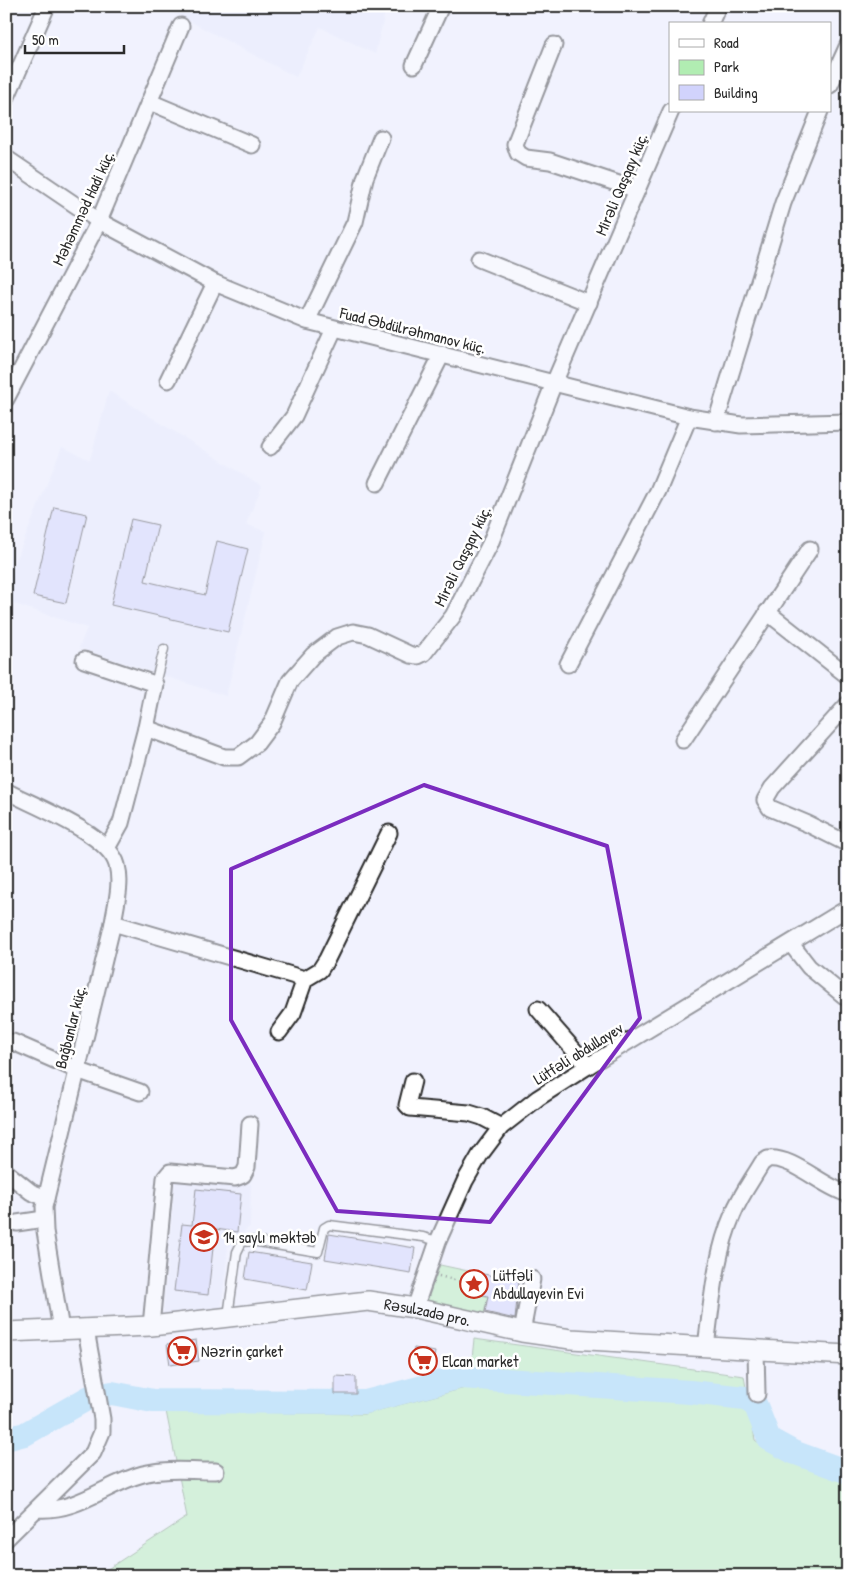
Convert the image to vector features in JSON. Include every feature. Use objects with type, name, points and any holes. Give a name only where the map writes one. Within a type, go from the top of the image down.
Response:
[{"type":"street","points":[[6,99],[47,6]]},
{"type":"street","points":[[414,65],[441,6]]},
{"type":"street","points":[[711,22],[718,6]]},
{"type":"street","name":"Məhəmməd Hadi küç.","points":[[6,399],[100,221],[181,26]]},
{"type":"street","points":[[554,45],[515,144],[518,153],[526,158],[550,161],[637,190]]},
{"type":"street","points":[[832,81],[848,45]]},
{"type":"street","points":[[150,102],[252,145]]},
{"type":"street","name":"Mirəli Qaşqay küç.","points":[[146,728],[224,757],[238,757],[257,743],[272,724],[290,681],[313,655],[337,637],[353,632],[368,635],[411,655],[418,656],[424,653],[453,616],[490,544],[554,383],[671,112]]},
{"type":"street","points":[[716,422],[783,203],[820,112]]},
{"type":"street","points":[[307,321],[355,222],[365,178],[381,138]]},
{"type":"street","name":"Fuad Əbdülrəhmanov küç.","points":[[6,158],[100,221],[215,283],[307,321],[689,417],[716,422],[761,426],[848,422]]},
{"type":"street","points":[[478,259],[589,303]]},
{"type":"street","points":[[168,380],[215,283]]},
{"type":"street","points":[[270,447],[294,416],[334,329]]},
{"type":"street","points":[[377,483],[442,354]]},
{"type":"street","points":[[568,664],[658,491],[689,417]]},
{"type":"street","points":[[683,740],[810,549]]},
{"type":"street","points":[[767,612],[848,676]]},
{"type":"street","points":[[84,660],[155,684],[146,728],[121,823],[107,848]]},
{"type":"street","points":[[848,704],[772,788],[765,800],[770,808],[848,844]]},
{"type":"street","name":"Bağbanlar küç.","points":[[6,791],[86,832],[107,848],[117,863],[120,880],[113,923],[46,1198],[44,1218],[61,1330]]},
{"type":"street","points":[[279,1032],[293,1013],[305,979],[320,970],[327,959],[388,833]]},
{"type":"street","name":"Lütfəli abdullayev","points":[[415,1308],[438,1241],[465,1181],[480,1155],[500,1127],[538,1098],[588,1066],[848,908]]},
{"type":"street","points":[[113,923],[305,979]]},
{"type":"street","points":[[791,944],[809,967],[848,1000]]},
{"type":"street","points":[[538,1009],[588,1066]]},
{"type":"street","points":[[13,1042],[77,1070],[140,1092]]},
{"type":"street","points":[[413,1081],[406,1105],[410,1108],[468,1113],[482,1117],[500,1127]]},
{"type":"street","points":[[151,1326],[165,1178],[170,1172],[235,1178],[243,1175],[247,1167],[250,1124]]},
{"type":"street","points":[[706,1346],[718,1265],[726,1231],[733,1213],[762,1163],[768,1159],[784,1160],[831,1189],[848,1194]]},
{"type":"street","points":[[6,1172],[31,1192],[46,1198]]},
{"type":"street","points":[[17,1223],[44,1218]]},
{"type":"street","points":[[522,1332],[532,1279]]},
{"type":"street","name":"Rəsulzadə pro.","points":[[6,1332],[151,1326],[228,1319],[368,1301],[415,1308],[522,1332],[571,1339],[848,1355]]},
{"type":"street","points":[[6,1539],[93,1453],[99,1442],[102,1432],[100,1404],[86,1330]]},
{"type":"street","points":[[756,1350],[757,1394]]},
{"type":"street","points":[[37,1508],[64,1508],[140,1475],[156,1471],[216,1472]]},
{"type":"lane","points":[[155,684],[164,649]]},
{"type":"lane","points":[[228,1319],[237,1252],[242,1242],[252,1241],[318,1252],[324,1228],[329,1225],[423,1237],[438,1241]]},
{"type":"path","points":[[426,1272],[466,1283]]},
{"type":"highlighted area","points":[[424,785],[607,846],[640,1018],[490,1222],[337,1211],[231,1020],[231,869]]},
{"type":"shaded area","points":[[144,6],[384,6],[384,17],[375,54],[320,27],[296,77],[178,15]]},
{"type":"shaded area","points":[[109,391],[262,486],[246,524],[266,532],[226,696],[79,648],[87,628],[6,601],[6,585],[62,447],[90,460]]},
{"type":"shaded area","name":"14 saylı məktəb","points":[[175,1179],[251,1184],[250,1226],[228,1247],[221,1311],[163,1315]]},
{"type":"green space","points":[[440,1265],[468,1271],[464,1292],[488,1296],[484,1314],[427,1301]]},
{"type":"green space","points":[[474,1339],[744,1376],[755,1440],[774,1454],[848,1481],[848,1576],[97,1576],[187,1517],[166,1411],[364,1414],[469,1387]]},
{"type":"building","points":[[54,507],[87,514],[66,603],[33,596]]},
{"type":"building","points":[[131,519],[158,525],[145,581],[205,595],[217,541],[248,549],[228,632],[111,605]]},
{"type":"building","points":[[196,1189],[241,1194],[237,1232],[215,1229],[208,1295],[174,1291],[182,1224],[192,1225]]},
{"type":"building","points":[[329,1234],[415,1248],[411,1273],[325,1259]]},
{"type":"building","points":[[249,1252],[312,1262],[307,1290],[245,1279]]},
{"type":"building","points":[[468,1271],[519,1281],[515,1319],[485,1312],[488,1296],[464,1292]]},
{"type":"building","points":[[196,1340],[199,1361],[170,1365],[167,1344]]},
{"type":"building","points":[[414,1348],[435,1352],[432,1369],[411,1366]]},
{"type":"building","points":[[335,1376],[356,1377],[356,1394],[335,1394]]},
{"type":"waterway","points":[[6,1439],[25,1434],[90,1397],[112,1393],[153,1401],[365,1402],[461,1377],[690,1392],[745,1398],[756,1406],[769,1439],[793,1452],[848,1472]]},
{"type":"place","name":"14 saylı məktəb","points":[[204,1237]]},
{"type":"place","name":"Lütfəli Abdullayevin Evi","points":[[474,1284]]},
{"type":"place","name":"Nəzrin çarket","points":[[182,1351]]},
{"type":"place","name":"Elcan market","points":[[423,1361]]}]
